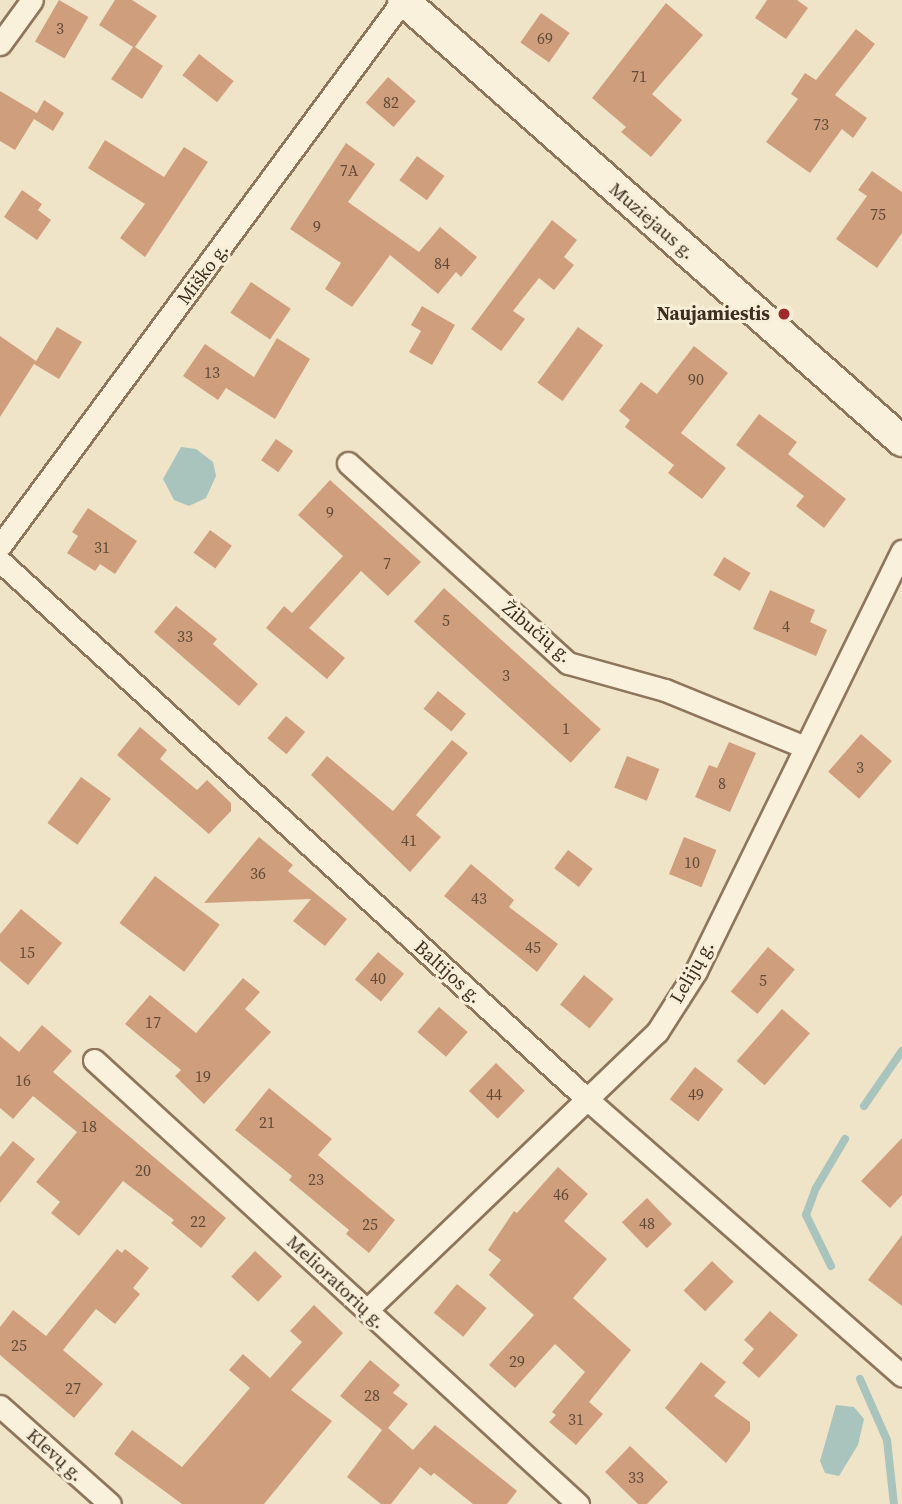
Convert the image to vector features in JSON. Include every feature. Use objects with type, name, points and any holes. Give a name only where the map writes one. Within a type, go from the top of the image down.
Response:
[{"type":"main road","name":"Muziejaus g.","points":[[403,0],[902,441]]},
{"type":"street","points":[[0,44],[32,0]]},
{"type":"street","name":"Miško g.","points":[[0,546],[403,0]]},
{"type":"street","name":"Žibučių g.","points":[[348,463],[568,663],[665,690],[806,747]]},
{"type":"street","name":"Lelijų g.","points":[[368,1310],[657,1032],[696,971],[902,551]]},
{"type":"street","name":"Baltijos g.","points":[[0,561],[587,1099],[902,1376]]},
{"type":"street","name":"Melioratorių g.","points":[[94,1060],[578,1504]]},
{"type":"street","name":"Klevų g.","points":[[0,1406],[110,1504]]},
{"type":"water","points":[[181,447],[196,449],[213,462],[216,476],[206,498],[189,506],[174,500],[163,479]]},
{"type":"water","points":[[836,1405],[854,1407],[864,1419],[858,1445],[839,1476],[825,1473],[820,1461]]},
{"type":"building","points":[[59,0],[88,17],[64,59],[35,42]]},
{"type":"building","points":[[115,0],[132,0],[157,16],[135,47],[163,66],[142,99],[111,79],[133,47],[99,25]]},
{"type":"building","points":[[767,0],[797,0],[808,8],[786,39],[755,18]]},
{"type":"building","points":[[666,3],[703,35],[652,94],[682,120],[651,157],[621,132],[626,127],[592,98]]},
{"type":"building","points":[[541,13],[570,33],[549,63],[520,42]]},
{"type":"building","points":[[856,29],[875,44],[835,95],[867,118],[853,138],[842,129],[810,173],[766,142],[798,99],[791,94],[805,73],[816,80]]},
{"type":"building","points":[[199,54],[234,81],[217,102],[182,75]]},
{"type":"building","points":[[388,77],[416,101],[394,127],[366,103]]},
{"type":"building","points":[[0,91],[37,113],[44,100],[64,113],[53,131],[34,119],[15,150],[0,141]]},
{"type":"building","points":[[105,140],[164,177],[184,147],[208,162],[145,257],[120,238],[145,204],[88,168]]},
{"type":"building","points":[[346,143],[375,164],[348,202],[419,252],[440,227],[477,257],[461,277],[456,272],[438,294],[390,255],[352,307],[325,289],[341,263],[290,229]]},
{"type":"building","points":[[417,156],[445,176],[427,200],[399,180]]},
{"type":"building","points":[[872,171],[902,192],[902,233],[877,268],[836,239],[867,196],[858,190]]},
{"type":"building","points":[[22,190],[42,204],[38,210],[51,220],[37,240],[4,217]]},
{"type":"building","points":[[552,220],[577,240],[564,257],[574,265],[554,290],[539,278],[513,311],[525,319],[501,351],[471,329]]},
{"type":"building","points":[[251,282],[291,309],[270,340],[230,313]]},
{"type":"building","points":[[422,306],[455,325],[432,365],[409,352],[421,331],[411,325]]},
{"type":"building","points":[[57,327],[82,342],[59,379],[34,364],[0,417],[0,336],[36,361]]},
{"type":"building","points":[[578,327],[603,345],[563,401],[537,383]]},
{"type":"building","points":[[277,338],[310,359],[275,419],[226,388],[218,400],[183,376],[205,344],[254,377]]},
{"type":"building","points":[[694,346],[728,373],[681,433],[726,468],[702,499],[668,473],[674,465],[625,427],[630,420],[619,411],[641,382],[657,394]]},
{"type":"building","points":[[759,414],[797,442],[788,454],[846,499],[824,528],[796,506],[804,496],[736,445]]},
{"type":"building","points":[[276,439],[293,451],[278,472],[261,460]]},
{"type":"building","points":[[330,480],[421,562],[388,596],[361,571],[309,628],[345,658],[327,679],[266,628],[284,606],[292,613],[343,556],[298,515]]},
{"type":"building","points":[[88,508],[137,541],[115,574],[100,564],[95,571],[67,553],[78,536],[72,532]]},
{"type":"building","points":[[210,530],[232,546],[215,569],[194,553]]},
{"type":"building","points":[[724,557],[751,573],[740,591],[713,575]]},
{"type":"building","points":[[444,588],[601,729],[571,763],[414,621]]},
{"type":"building","points":[[770,590],[815,610],[810,622],[827,630],[816,656],[753,629]]},
{"type":"building","points":[[176,606],[217,639],[213,644],[258,684],[239,706],[154,632]]},
{"type":"building","points":[[438,691],[466,714],[452,732],[424,709]]},
{"type":"building","points":[[286,716],[305,732],[287,754],[267,738]]},
{"type":"building","points":[[140,727],[167,750],[160,759],[197,790],[207,780],[231,803],[231,811],[209,834],[117,755]]},
{"type":"building","points":[[861,734],[892,761],[859,799],[828,772]]},
{"type":"building","points":[[452,740],[468,753],[416,815],[441,837],[410,872],[311,775],[327,756],[393,811]]},
{"type":"building","points":[[729,742],[756,753],[730,812],[695,797],[709,765],[717,768]]},
{"type":"building","points":[[627,756],[659,769],[647,801],[614,788]]},
{"type":"building","points":[[81,777],[111,799],[77,845],[47,823]]},
{"type":"building","points":[[259,837],[293,865],[288,871],[347,919],[325,946],[293,921],[311,899],[204,903]]},
{"type":"building","points":[[684,837],[716,850],[701,887],[669,874]]},
{"type":"building","points":[[568,850],[593,869],[579,887],[554,868]]},
{"type":"building","points":[[471,864],[514,900],[509,907],[558,944],[537,972],[444,896]]},
{"type":"building","points":[[155,876],[220,925],[184,972],[119,923]]},
{"type":"building","points":[[21,909],[62,943],[28,985],[0,961],[0,934]]},
{"type":"building","points":[[768,947],[795,969],[758,1014],[731,991]]},
{"type":"building","points":[[378,952],[404,974],[381,1001],[355,980]]},
{"type":"building","points":[[584,975],[614,999],[590,1028],[560,1005]]},
{"type":"building","points":[[243,978],[260,992],[245,1009],[271,1032],[204,1104],[175,1076],[181,1070],[125,1024],[150,995],[196,1033]]},
{"type":"building","points":[[439,1007],[468,1032],[446,1057],[417,1032]]},
{"type":"building","points":[[782,1009],[810,1033],[765,1085],[737,1061]]},
{"type":"building","points":[[42,1025],[72,1051],[53,1072],[226,1218],[201,1248],[171,1223],[174,1220],[123,1181],[79,1236],[51,1213],[60,1202],[36,1182],[77,1132],[33,1096],[13,1119],[0,1108],[0,1036],[19,1052]]},
{"type":"building","points":[[496,1063],[525,1091],[498,1119],[469,1091]]},
{"type":"building","points":[[695,1067],[723,1089],[698,1121],[670,1099]]},
{"type":"building","points":[[269,1088],[332,1139],[318,1155],[395,1220],[369,1253],[346,1234],[349,1230],[289,1180],[292,1176],[235,1130]]},
{"type":"building","points":[[902,1138],[902,1195],[890,1208],[861,1181]]},
{"type":"building","points":[[13,1141],[35,1159],[0,1203],[0,1157]]},
{"type":"building","points":[[558,1167],[588,1194],[564,1221],[607,1259],[573,1298],[631,1350],[589,1402],[603,1414],[576,1445],[549,1422],[556,1415],[552,1412],[585,1372],[555,1344],[515,1388],[489,1365],[534,1315],[489,1275],[501,1260],[488,1250],[514,1211],[517,1213]]},
{"type":"building","points":[[647,1198],[672,1224],[647,1248],[622,1222]]},
{"type":"building","points":[[902,1235],[902,1306],[868,1280]]},
{"type":"building","points":[[117,1249],[122,1253],[125,1249],[149,1268],[133,1288],[140,1294],[115,1324],[96,1309],[63,1350],[103,1384],[74,1418],[0,1355],[0,1327],[13,1310],[46,1336]]},
{"type":"building","points":[[255,1251],[282,1276],[258,1302],[231,1277]]},
{"type":"building","points":[[712,1261],[734,1282],[705,1311],[684,1290]]},
{"type":"building","points":[[457,1284],[487,1308],[463,1337],[434,1313]]},
{"type":"building","points":[[314,1305],[343,1333],[291,1390],[332,1421],[264,1504],[182,1504],[114,1454],[132,1430],[182,1467],[250,1388],[229,1370],[243,1354],[270,1378],[302,1342],[290,1331]]},
{"type":"building","points":[[770,1311],[798,1335],[759,1378],[742,1363],[754,1349],[744,1340]]},
{"type":"building","points":[[370,1360],[400,1385],[393,1393],[408,1404],[388,1428],[413,1450],[435,1425],[517,1491],[507,1504],[473,1504],[434,1473],[431,1476],[420,1467],[391,1504],[381,1504],[347,1477],[382,1430],[340,1396]]},
{"type":"building","points":[[701,1362],[726,1382],[714,1396],[750,1422],[750,1431],[726,1463],[665,1408]]},
{"type":"building","points":[[630,1446],[668,1482],[647,1504],[638,1504],[605,1472]]},
{"type":"waterway","points":[[864,1106],[902,1051]]},
{"type":"waterway","points":[[831,1266],[806,1215],[816,1188],[845,1139]]},
{"type":"waterway","points":[[860,1379],[887,1440],[894,1504]]},
{"type":"place","name":"Naujamiestis","points":[[784,314]]}]
